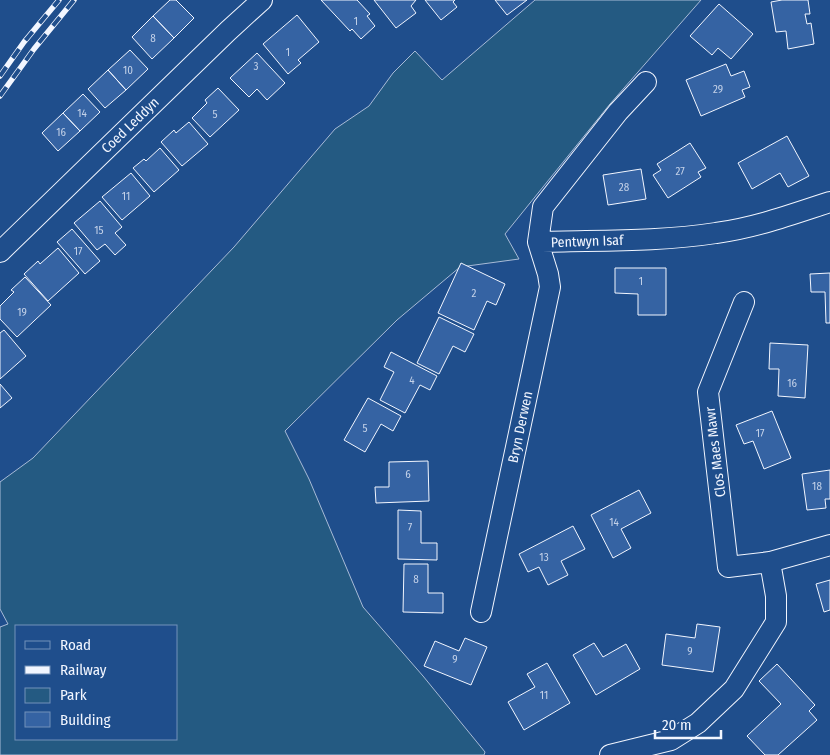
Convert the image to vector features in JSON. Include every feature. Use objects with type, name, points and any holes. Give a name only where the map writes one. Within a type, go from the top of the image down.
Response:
[{"type":"street","name":"Coed Leddyn","points":[[0,252],[262,0]]},
{"type":"street","name":"Pentwyn Isaf","points":[[646,82],[618,112],[543,207],[538,242],[679,237],[718,233],[773,220],[830,202]]},
{"type":"street","name":"Bryn Derwen","points":[[481,612],[550,287],[538,242]]},
{"type":"street","name":"Clos Maes Mawr","points":[[744,302],[708,392],[728,567],[770,562],[830,545]]},
{"type":"street","points":[[610,755],[671,740],[698,723],[734,689],[776,622],[776,596],[770,562]]},
{"type":"green space","points":[[535,0],[701,0],[610,104],[505,234],[519,259],[460,267],[397,320],[285,431],[309,479],[363,607],[423,676],[485,752],[484,755],[0,755],[0,627],[8,624],[0,609],[0,482],[33,458],[234,247],[335,129],[369,106],[393,73],[415,51],[442,80]]},
{"type":"building","points":[[170,0],[176,0],[194,18],[174,38],[153,16]]},
{"type":"building","points":[[321,0],[357,0],[370,14],[367,16],[375,26],[361,39],[352,29],[350,31]]},
{"type":"building","points":[[374,0],[416,0],[411,6],[416,13],[396,28]]},
{"type":"building","points":[[425,0],[455,0],[453,2],[457,7],[441,20]]},
{"type":"building","points":[[495,0],[527,0],[507,15]]},
{"type":"building","points":[[808,0],[810,14],[805,14],[807,24],[811,23],[814,44],[788,49],[786,31],[776,32],[771,2]]},
{"type":"building","points":[[719,4],[753,34],[731,59],[718,48],[712,55],[690,36]]},
{"type":"building","points":[[297,15],[319,42],[298,60],[301,63],[288,74],[263,44]]},
{"type":"building","points":[[153,16],[174,38],[152,59],[132,37]]},
{"type":"building","points":[[130,50],[148,69],[126,90],[108,70]]},
{"type":"building","points":[[257,53],[285,83],[267,100],[257,89],[249,97],[230,78]]},
{"type":"building","points":[[726,64],[731,76],[744,71],[750,87],[742,90],[745,97],[701,116],[686,80]]},
{"type":"building","points":[[108,70],[126,90],[105,108],[88,89]]},
{"type":"building","points":[[218,88],[239,110],[210,137],[192,118],[207,103],[205,100]]},
{"type":"building","points":[[83,94],[100,112],[80,131],[63,113]]},
{"type":"building","points":[[63,113],[80,131],[58,151],[42,133]]},
{"type":"building","points":[[189,122],[208,144],[182,166],[161,142],[174,130],[176,133]]},
{"type":"building","points":[[787,136],[809,176],[788,187],[780,173],[752,189],[738,163]]},
{"type":"building","points":[[690,143],[706,168],[698,172],[701,177],[668,198],[653,175],[661,170],[657,164]]},
{"type":"building","points":[[160,148],[179,170],[154,192],[133,168],[144,159],[146,161]]},
{"type":"building","points":[[641,169],[646,199],[608,205],[603,175]]},
{"type":"building","points":[[131,173],[150,196],[122,220],[102,197]]},
{"type":"building","points":[[100,201],[122,227],[115,233],[126,245],[115,255],[105,244],[97,250],[74,223]]},
{"type":"building","points":[[72,229],[100,261],[85,274],[57,242]]},
{"type":"building","points":[[58,248],[79,273],[48,301],[24,274],[38,261],[40,264]]},
{"type":"building","points":[[461,263],[505,284],[496,305],[487,301],[474,330],[438,313]]},
{"type":"building","points":[[615,268],[666,268],[666,315],[638,315],[638,294],[615,293]]},
{"type":"building","points":[[830,273],[830,323],[826,323],[825,292],[811,292],[810,274]]},
{"type":"building","points":[[25,277],[51,305],[17,337],[0,319],[0,306],[14,292],[11,290]]},
{"type":"building","points":[[439,317],[474,334],[465,352],[453,346],[439,374],[417,363]]},
{"type":"building","points":[[4,330],[26,356],[0,379],[0,333]]},
{"type":"building","points":[[770,343],[808,345],[805,398],[778,396],[779,369],[769,369]]},
{"type":"building","points":[[391,352],[437,376],[430,390],[420,385],[405,413],[380,400],[394,372],[384,367]]},
{"type":"building","points":[[0,384],[12,398],[0,408]]},
{"type":"building","points":[[368,398],[401,416],[393,431],[381,424],[365,452],[344,440]]},
{"type":"building","points":[[772,411],[791,458],[764,469],[753,441],[744,444],[736,425]]},
{"type":"building","points":[[428,461],[429,501],[376,503],[375,487],[389,487],[389,462]]},
{"type":"building","points":[[830,470],[830,499],[825,499],[826,508],[807,510],[802,474]]},
{"type":"building","points":[[639,490],[651,513],[621,529],[631,548],[613,558],[591,515]]},
{"type":"building","points":[[398,510],[421,511],[421,543],[437,543],[437,560],[398,559]]},
{"type":"building","points":[[573,526],[585,549],[561,561],[568,575],[548,585],[539,567],[528,572],[519,554]]},
{"type":"building","points":[[404,564],[428,564],[428,593],[443,593],[443,613],[403,612]]},
{"type":"building","points":[[830,580],[830,610],[824,612],[816,584]]},
{"type":"building","points":[[697,624],[720,627],[713,672],[662,665],[666,634],[695,638]]},
{"type":"building","points":[[465,638],[487,647],[471,685],[424,666],[435,641],[459,651]]},
{"type":"building","points":[[594,643],[603,657],[626,644],[640,669],[596,695],[573,655]]},
{"type":"building","points":[[547,663],[570,703],[524,730],[508,702],[535,687],[527,674]]},
{"type":"building","points":[[777,664],[815,705],[809,711],[817,720],[778,755],[765,755],[747,736],[781,704],[759,681]]},
{"type":"railway","points":[[0,76],[24,42],[59,0]]},
{"type":"railway","points":[[0,96],[34,49],[74,0]]}]
